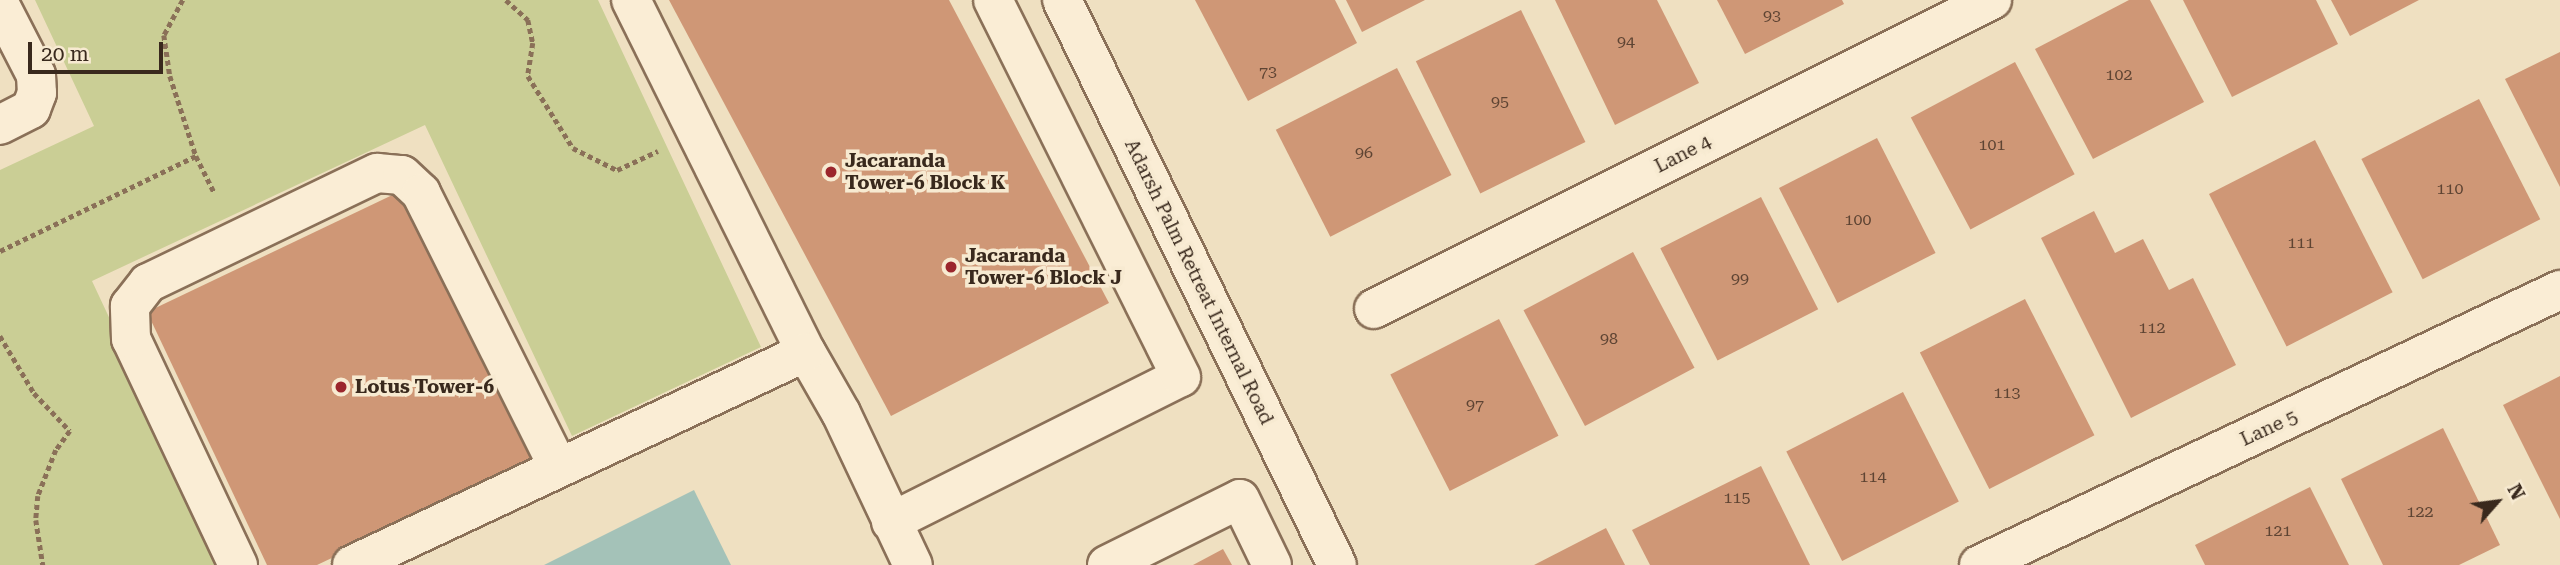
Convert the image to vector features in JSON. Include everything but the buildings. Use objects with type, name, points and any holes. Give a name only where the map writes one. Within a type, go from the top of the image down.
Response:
[{"type":"street","points":[[631,0],[806,352],[841,413],[912,565]]},
{"type":"street","points":[[891,522],[1181,377],[993,0]]},
{"type":"street","name":"Adarsh Palm Retreat Internal Road","points":[[1062,0],[1337,565]]},
{"type":"street","name":"Lane 4","points":[[1374,309],[1992,0]]},
{"type":"street","points":[[0,5],[36,75],[37,93],[31,109],[0,125]]},
{"type":"street","points":[[238,565],[131,339],[130,306],[148,283],[377,173],[402,175],[421,193],[558,467]]},
{"type":"street","name":"Lane 5","points":[[1979,565],[2560,290]]},
{"type":"street","points":[[352,565],[806,352]]},
{"type":"street","points":[[1107,565],[1240,499],[1272,565]]},
{"type":"path","points":[[183,0],[164,35],[173,86],[196,156],[215,194]]},
{"type":"path","points":[[506,0],[528,20],[533,43],[528,76],[573,148],[617,170],[697,133]]},
{"type":"path","points":[[0,251],[196,156]]},
{"type":"path","points":[[0,336],[34,393],[70,431],[56,450],[38,496],[36,520],[43,565]]},
{"type":"green space","points":[[35,0],[598,0],[761,347],[572,436],[425,125],[92,281],[225,565],[0,565],[0,170],[94,126]]},
{"type":"water","points":[[694,490],[731,565],[544,565]]},
{"type":"place","name":"Jacaranda Tower-6 Block K","points":[[831,172]]},
{"type":"place","name":"Jacaranda Tower-6 Block J","points":[[951,267]]},
{"type":"place","name":"Lotus Tower-6","points":[[341,387]]}]
